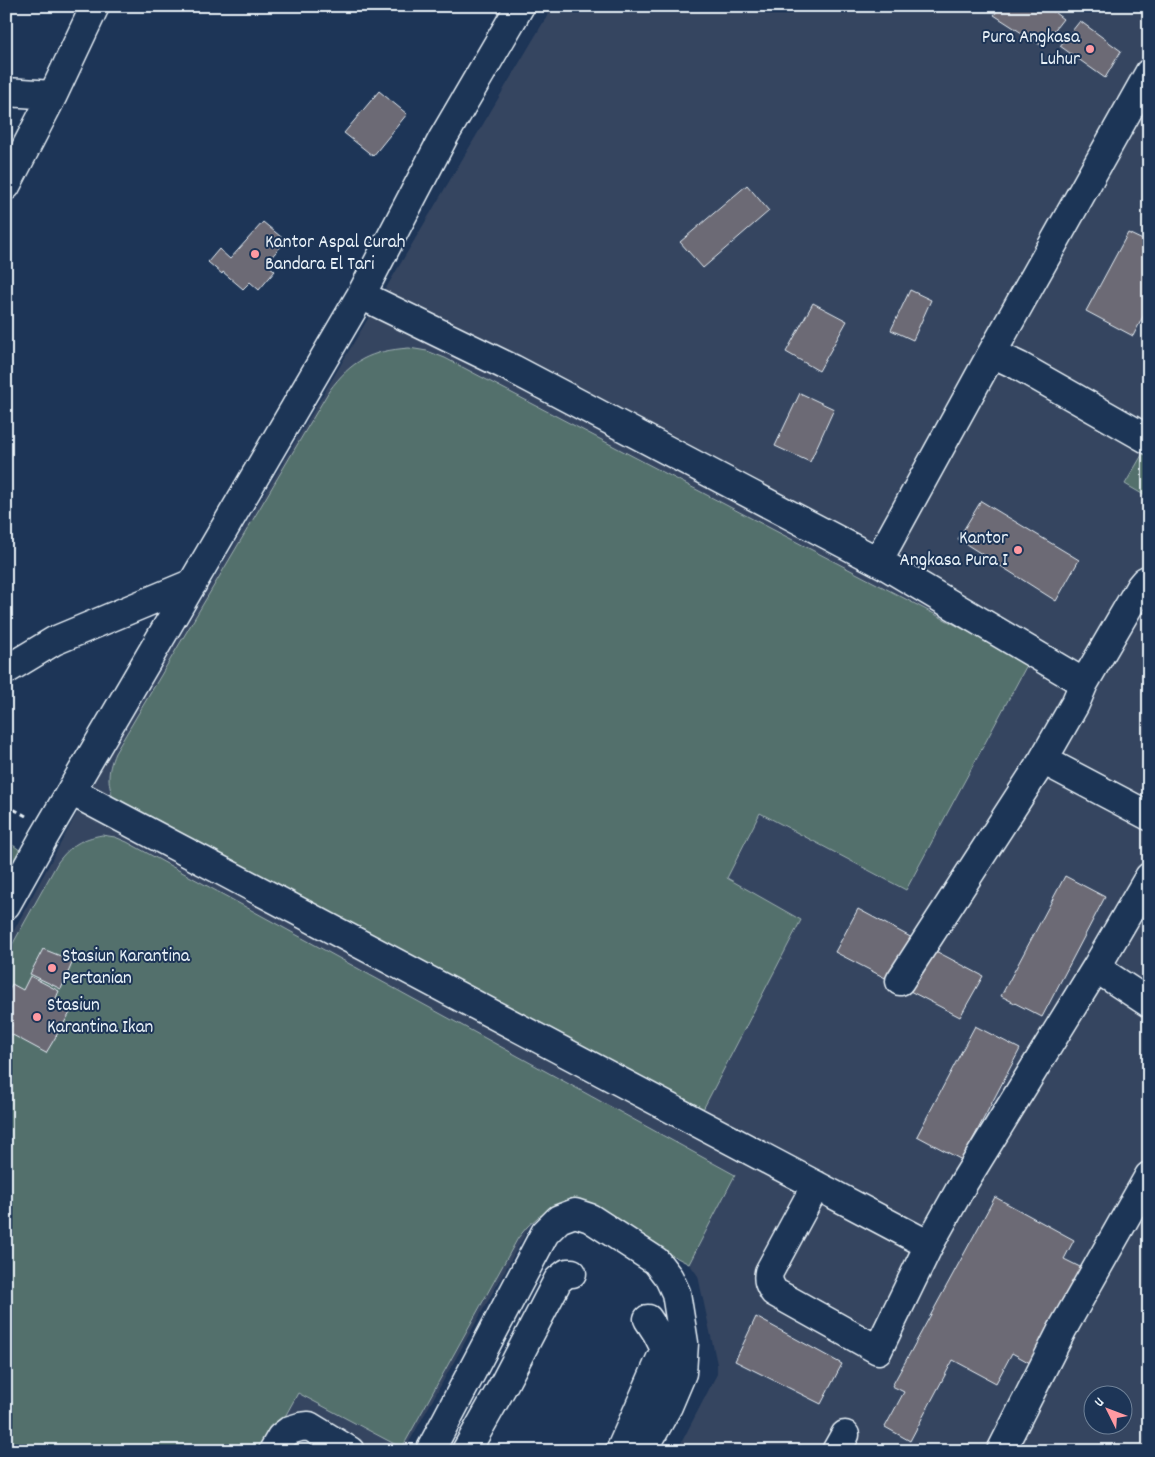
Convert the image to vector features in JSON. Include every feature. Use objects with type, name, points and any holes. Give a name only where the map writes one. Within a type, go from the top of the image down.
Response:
[{"type":"street","points":[[6,186],[53,95],[95,6]]},
{"type":"street","points":[[6,905],[361,295],[442,138],[520,6]]},
{"type":"street","points":[[878,561],[1149,73]]},
{"type":"street","points":[[6,92],[53,95]]},
{"type":"street","points":[[361,295],[522,374],[878,561],[1084,683]]},
{"type":"street","points":[[992,353],[1020,366],[1149,440]]},
{"type":"street","points":[[900,981],[1043,760],[1075,704],[1084,683],[1140,587],[1145,581],[1149,580]]},
{"type":"street","points":[[6,670],[54,641],[193,583]]},
{"type":"street","points":[[1043,760],[1149,816]]},
{"type":"street","points":[[71,791],[929,1246]]},
{"type":"street","points":[[816,1185],[769,1272],[769,1284],[774,1292],[878,1350],[929,1246],[963,1184],[1096,968],[1149,877]]},
{"type":"street","points":[[1096,968],[1149,1003]]},
{"type":"street","points":[[1000,1451],[1063,1328],[1149,1176]]},
{"type":"street","points":[[430,1451],[545,1233],[559,1219],[575,1213],[590,1218],[656,1261],[670,1278],[676,1293],[684,1343],[682,1373],[668,1406],[643,1451]]},
{"type":"street","points":[[466,1451],[505,1382],[558,1280],[566,1273],[572,1274]]},
{"type":"street","points":[[620,1451],[665,1349],[658,1333],[648,1319]]},
{"type":"street","points":[[273,1451],[281,1437],[290,1430],[309,1426],[350,1451]]},
{"type":"shaded area","points":[[553,6],[1149,6],[1149,1451],[677,1451],[717,1374],[717,1364],[698,1276],[691,1266],[582,1208],[573,1206],[538,1218],[531,1224],[404,1451],[356,1451],[285,1416],[6,1451],[6,945],[93,783]]},
{"type":"green space","points":[[409,348],[427,351],[445,358],[1028,663],[906,890],[760,813],[727,878],[801,920],[697,1121],[115,802],[112,796],[109,778],[110,766],[115,753],[329,391],[337,380],[363,359],[395,349]]},
{"type":"green space","points":[[1149,443],[1149,498],[1125,484]]},
{"type":"green space","points":[[102,835],[115,837],[127,842],[735,1175],[689,1264],[594,1215],[551,1211],[538,1217],[518,1238],[402,1448],[298,1393],[266,1451],[6,1451],[6,956],[58,862],[67,851],[77,844]]},
{"type":"green space","points":[[6,840],[21,851],[6,878]]},
{"type":"building","points":[[1001,6],[1046,6],[1063,19],[1042,46],[994,15]]},
{"type":"building","name":"Pura Angkasa Luhur","points":[[1080,21],[1121,51],[1105,78],[1060,46]]},
{"type":"building","points":[[379,91],[407,114],[373,156],[344,133]]},
{"type":"building","points":[[747,185],[769,211],[703,268],[680,242]]},
{"type":"building","name":"Kantor Aspal Curah Bandara El Tari","points":[[263,222],[286,241],[266,263],[275,271],[259,290],[250,282],[243,289],[208,262],[219,249],[230,259]]},
{"type":"building","points":[[1128,233],[1149,243],[1149,305],[1133,336],[1086,311]]},
{"type":"building","points":[[910,290],[931,300],[913,340],[891,330]]},
{"type":"building","points":[[813,303],[847,321],[819,371],[786,352]]},
{"type":"building","points":[[800,393],[834,409],[810,462],[775,446]]},
{"type":"building","name":"Kantor Angkasa Pura I","points":[[981,501],[1079,560],[1056,601],[958,539]]},
{"type":"building","points":[[1065,876],[1105,897],[1042,1017],[1001,996]]},
{"type":"building","points":[[858,909],[916,940],[893,982],[835,952]]},
{"type":"building","points":[[928,947],[983,976],[960,1017],[906,989]]},
{"type":"building","name":"Stasiun Karantina Pertanian","points":[[43,949],[73,961],[61,989],[30,974]]},
{"type":"building","name":"Stasiun Karantina Ikan","points":[[30,976],[59,991],[53,1005],[70,1013],[46,1053],[9,1033],[12,1025],[6,1021],[6,996],[12,984],[23,990]]},
{"type":"building","points":[[975,1026],[1020,1049],[962,1160],[917,1136]]},
{"type":"building","points":[[995,1197],[1074,1240],[1064,1259],[1082,1268],[1030,1363],[1012,1353],[996,1383],[953,1360],[910,1441],[885,1427],[904,1392],[892,1386]]},
{"type":"building","points":[[756,1317],[842,1364],[821,1404],[735,1361]]},
{"type":"place","name":"Pura Angkasa Luhur","points":[[1090,49]]},
{"type":"place","name":"Kantor Aspal Curah Bandara El Tari","points":[[255,254]]},
{"type":"place","name":"Kantor Angkasa Pura I","points":[[1018,550]]},
{"type":"place","name":"Stasiun Karantina Pertanian","points":[[52,968]]},
{"type":"place","name":"Stasiun Karantina Ikan","points":[[37,1017]]}]
